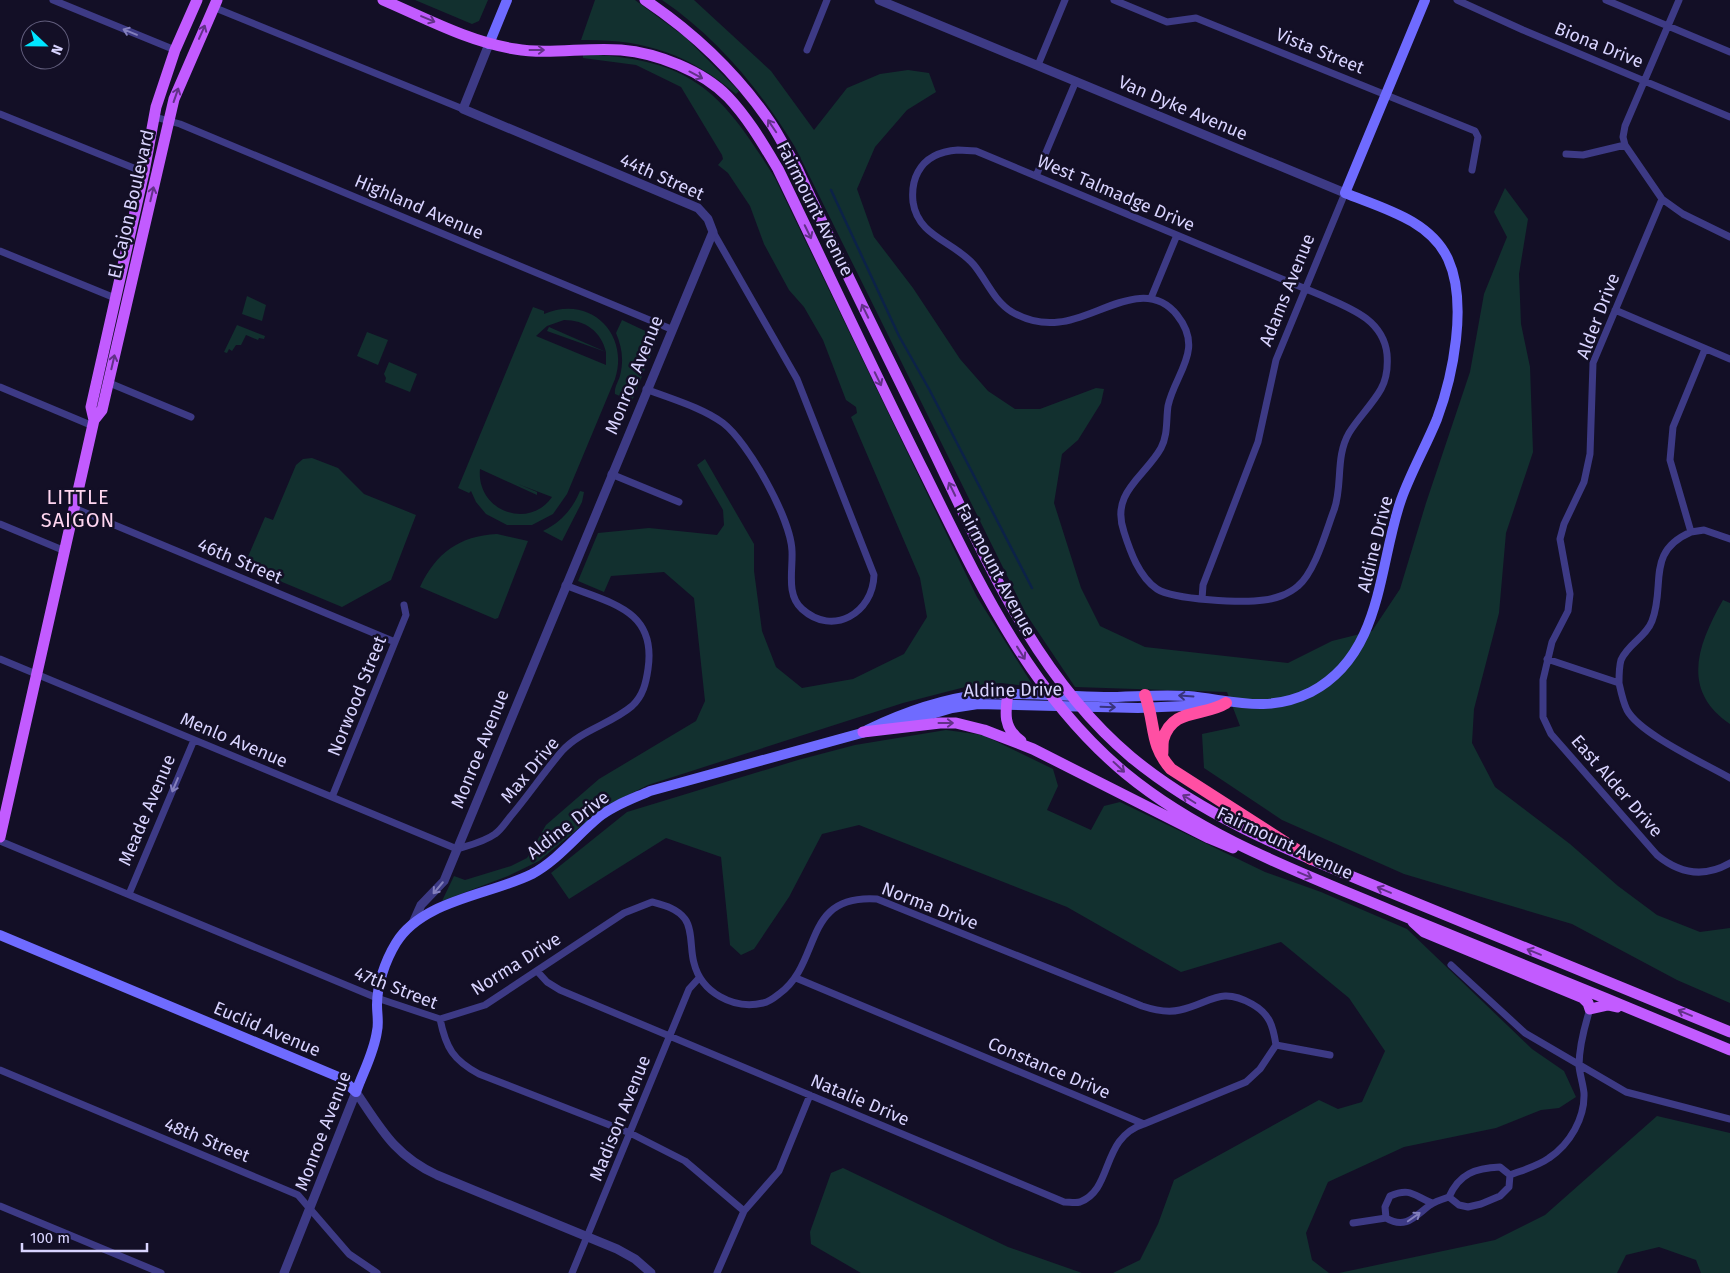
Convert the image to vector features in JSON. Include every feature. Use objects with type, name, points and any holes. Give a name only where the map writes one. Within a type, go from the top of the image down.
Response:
[{"type":"highway","points":[[1147,701],[1155,745],[1177,774],[1311,859]]},
{"type":"highway","points":[[1162,756],[1165,735],[1175,720],[1187,713],[1215,710],[1226,703]]},
{"type":"main road","name":"El Cajon Boulevard","points":[[0,837],[4,798],[37,674],[94,423],[102,410],[103,380],[115,298],[162,83],[197,0]]},
{"type":"main road","name":"Fairmount Avenue","points":[[383,0],[489,44],[517,50],[621,50],[636,52],[668,62],[696,74],[727,96],[757,134],[778,169],[987,598],[1032,672],[1084,734],[1124,772],[1158,798],[1262,856],[1730,1050]]},
{"type":"main road","points":[[489,44],[507,0]]},
{"type":"main road","name":"Fairmount Avenue","points":[[645,0],[709,50],[737,81],[780,138],[797,168],[1001,588],[1053,673],[1076,702],[1100,727],[1164,783],[1208,811],[1260,837],[1730,1032]]},
{"type":"main road","name":"Adams Avenue","points":[[1345,193],[1425,0]]},
{"type":"main road","name":"El Cajon Boulevard","points":[[103,380],[126,304],[169,120],[183,74],[212,2]]},
{"type":"main road","points":[[175,50],[181,55],[183,74]]},
{"type":"main road","name":"Van Dyke Avenue","points":[[1345,193],[1408,220],[1424,229],[1443,249],[1453,272]]},
{"type":"main road","points":[[123,264],[126,274],[122,301],[126,304]]},
{"type":"main road","name":"Aldine Drive","points":[[413,923],[468,896],[532,874],[553,859],[599,817],[617,806],[650,791],[863,732],[894,717],[950,699],[1008,698],[1147,701],[1197,706],[1226,703],[1265,704],[1292,700],[1312,691],[1332,678],[1350,658],[1373,615],[1381,588],[1394,522],[1444,397],[1450,370],[1458,312],[1457,290],[1453,272]]},
{"type":"main road","points":[[1008,698],[1006,719],[1009,730],[1032,749]]},
{"type":"main road","points":[[863,732],[940,723],[956,723],[984,730],[1032,749],[1209,838],[1242,852],[1262,856]]},
{"type":"main road","points":[[1408,917],[1424,932],[1583,998],[1588,1002],[1590,1009],[1608,1005],[1638,1012]]},
{"type":"main road","name":"Monroe Avenue","points":[[356,1092],[374,1047],[378,1029],[377,998],[381,976],[395,944],[413,923]]},
{"type":"main road","name":"Euclid Avenue","points":[[0,935],[341,1078],[356,1092]]},
{"type":"street","points":[[52,0],[175,50]]},
{"type":"street","points":[[807,50],[827,0]]},
{"type":"street","name":"Van Dyke Avenue","points":[[879,0],[1345,193]]},
{"type":"street","points":[[1038,65],[1065,0]]},
{"type":"street","name":"Vista Street","points":[[1114,0],[1167,22],[1196,18],[1475,131],[1478,137],[1472,170]]},
{"type":"street","name":"Biona Drive","points":[[1457,0],[1523,30],[1730,117]]},
{"type":"street","points":[[1606,0],[1730,52]]},
{"type":"street","points":[[1679,0],[1625,126],[1623,137],[1625,145],[1662,199],[1683,214],[1730,236]]},
{"type":"street","name":"44th Street","points":[[212,2],[698,208],[708,219],[713,232],[797,380],[872,567],[874,584],[868,600],[847,618],[836,621],[821,620],[801,608],[793,593],[790,577],[792,550],[787,523],[777,499],[736,437],[722,423],[646,389]]},
{"type":"street","points":[[463,109],[489,44]]},
{"type":"street","points":[[1036,176],[1076,81]]},
{"type":"street","points":[[0,114],[156,176]]},
{"type":"street","name":"Highland Avenue","points":[[155,117],[169,120],[671,329]]},
{"type":"street","points":[[1566,154],[1583,154],[1625,145]]},
{"type":"street","name":"West Talmadge Drive","points":[[958,150],[976,151],[1036,176],[1358,312],[1380,332],[1386,344],[1388,365],[1385,380],[1380,391],[1348,434],[1341,456],[1336,506],[1312,566],[1300,585],[1284,595],[1265,600],[1202,599],[1167,594],[1148,581],[1140,571],[1121,521],[1124,498],[1130,486],[1154,458],[1164,442],[1168,406],[1188,354],[1186,330],[1177,315],[1167,306],[1151,298],[1124,301],[1061,322],[1031,320],[1011,311],[998,301],[973,264],[960,252],[933,236],[922,225],[915,213],[913,186],[918,172],[926,162],[936,155],[958,150]]},
{"type":"street","name":"Adams Avenue","points":[[1202,599],[1203,585],[1258,442],[1276,360],[1345,193]]},
{"type":"street","name":"Alder Drive","points":[[1547,659],[1568,611],[1570,594],[1560,539],[1564,524],[1584,482],[1590,454],[1593,363],[1662,199]]},
{"type":"street","name":"Monroe Avenue","points":[[413,923],[421,904],[444,881],[646,389],[713,232]]},
{"type":"street","points":[[1151,298],[1177,234]]},
{"type":"street","points":[[0,251],[115,298]]},
{"type":"street","points":[[1615,310],[1730,360]]},
{"type":"street","points":[[1691,532],[1670,460],[1673,427],[1705,349]]},
{"type":"street","points":[[103,380],[191,416]]},
{"type":"street","points":[[0,388],[94,423]]},
{"type":"street","points":[[611,474],[679,502]]},
{"type":"street","name":"46th Street","points":[[74,508],[395,642]]},
{"type":"street","points":[[0,524],[65,551]]},
{"type":"street","points":[[1730,539],[1704,530],[1682,536],[1667,548],[1661,559],[1658,571],[1656,607],[1652,622],[1630,646],[1621,661],[1619,683],[1626,708],[1634,719],[1647,730],[1730,778]]},
{"type":"street","name":"Max Drive","points":[[457,849],[481,842],[496,833],[562,751],[576,739],[624,711],[633,704],[646,687],[649,664],[648,639],[638,621],[628,611],[566,585]]},
{"type":"street","name":"Norwood Street","points":[[332,797],[406,615],[404,605]]},
{"type":"street","name":"Menlo Avenue","points":[[0,659],[457,849]]},
{"type":"street","points":[[1547,659],[1619,683]]},
{"type":"street","name":"East Alder Drive","points":[[1547,659],[1542,698],[1543,717],[1551,734],[1657,855],[1670,866],[1697,874],[1716,870],[1730,863]]},
{"type":"street","name":"Meade Avenue","points":[[129,894],[194,740]]},
{"type":"street","name":"47th Street","points":[[0,841],[377,998],[440,1019],[443,1035],[453,1056],[462,1065],[630,1134],[685,1161],[744,1210]]},
{"type":"street","name":"Norma Drive","points":[[440,1019],[485,1005],[624,914],[652,902],[674,909],[686,919],[694,963],[699,978],[716,995],[736,1004],[762,1003],[787,988],[796,978],[820,922],[835,906],[865,898],[877,899],[1132,1002],[1159,1011],[1179,1011],[1223,996],[1237,995],[1265,1011],[1273,1026],[1276,1045]]},
{"type":"street","points":[[1451,965],[1525,1033],[1626,1092],[1730,1119]]},
{"type":"street","name":"Natalie Drive","points":[[537,971],[547,982],[560,990],[1064,1202],[1080,1202],[1094,1192],[1112,1152],[1122,1136],[1134,1127],[1144,1124]]},
{"type":"street","name":"Madison Avenue","points":[[572,1273],[690,989],[699,978]]},
{"type":"street","name":"Constance Drive","points":[[796,978],[1144,1124]]},
{"type":"street","points":[[1510,1175],[1548,1159],[1564,1145],[1576,1128],[1582,1110],[1584,1093],[1580,1066],[1582,1034],[1590,1009]]},
{"type":"street","points":[[1144,1124],[1246,1082],[1260,1070],[1276,1045],[1330,1055]]},
{"type":"street","name":"48th Street","points":[[0,1070],[298,1195],[349,1254],[378,1273]]},
{"type":"street","name":"Monroe Avenue","points":[[284,1273],[356,1092]]},
{"type":"street","name":"Euclid Avenue","points":[[356,1092],[386,1138],[411,1161],[432,1172],[617,1249],[635,1259],[651,1273]]},
{"type":"street","points":[[717,1273],[744,1210],[779,1171],[810,1095]]},
{"type":"street","points":[[1353,1223],[1386,1218],[1401,1223],[1409,1222],[1432,1203],[1449,1197],[1459,1179],[1483,1168],[1500,1167],[1510,1175]]},
{"type":"street","points":[[1449,1197],[1459,1205],[1468,1208],[1487,1202],[1500,1196],[1509,1187],[1510,1175]]},
{"type":"street","points":[[1386,1218],[1385,1207],[1390,1196],[1401,1191],[1412,1192],[1420,1199],[1432,1203]]},
{"type":"street","points":[[0,1206],[161,1273]]},
{"type":"green space","points":[[415,0],[488,0],[479,21],[472,24]]},
{"type":"green space","points":[[595,0],[635,0],[685,37],[739,91],[736,94],[700,68],[664,51],[625,42],[581,40]]},
{"type":"green space","points":[[662,0],[694,0],[771,71],[814,130],[847,88],[880,74],[908,70],[929,73],[936,92],[907,110],[875,147],[857,189],[874,237],[913,288],[960,359],[988,391],[1015,409],[1040,409],[1096,388],[1104,389],[1101,403],[1078,440],[1062,454],[1054,503],[1081,588],[1100,626],[1145,647],[1288,663],[1332,641],[1372,631],[1400,589],[1426,503],[1470,372],[1484,294],[1507,237],[1494,212],[1505,188],[1528,219],[1519,274],[1521,324],[1530,367],[1533,452],[1506,533],[1499,613],[1474,709],[1472,743],[1495,787],[1570,844],[1618,886],[1657,915],[1700,932],[1730,928],[1730,1003],[1677,980],[1572,924],[1404,874],[1282,820],[1204,768],[1202,734],[1240,726],[1227,692],[1075,687],[1026,614],[795,147],[767,105],[736,66],[701,31]]},
{"type":"green space","points":[[583,54],[620,57],[651,63],[677,72],[699,85],[719,101],[755,147],[775,178],[977,597],[1034,687],[1001,683],[969,686],[903,703],[648,785],[604,807],[539,861],[508,876],[442,901],[454,876],[465,880],[511,866],[527,858],[546,825],[599,779],[696,721],[705,701],[694,598],[664,572],[611,576],[604,592],[578,581],[598,533],[649,528],[717,535],[724,525],[723,510],[697,465],[705,459],[754,544],[754,571],[762,631],[776,667],[802,688],[853,679],[904,654],[927,617],[920,578],[851,417],[857,413],[856,407],[846,400],[823,340],[804,307],[789,290],[764,244],[750,206],[728,173],[718,165],[723,159],[722,155],[681,87],[636,65],[583,58]]},
{"type":"green space","points":[[247,296],[266,305],[262,321],[242,314]]},
{"type":"green space","points":[[533,307],[544,311],[544,314],[561,309],[576,309],[590,314],[602,322],[611,333],[617,347],[618,362],[615,379],[567,494],[553,514],[532,525],[507,525],[486,514],[476,502],[471,491],[469,493],[458,488]],"holes":[[[564,320],[579,322],[591,328],[600,338],[606,352],[606,365],[536,336],[547,326]],[[480,469],[537,495],[537,492],[518,484],[552,497],[542,507],[530,513],[518,514],[506,511],[495,505],[486,495],[481,483]]]},
{"type":"green space","points":[[622,320],[658,337],[632,401],[615,394],[622,359],[620,343],[616,333]]},
{"type":"green space","points":[[237,325],[265,336],[264,339],[259,338],[258,340],[246,335],[241,345],[236,345],[232,351],[229,349],[227,353],[224,352]]},
{"type":"green space","points":[[549,327],[606,352],[547,331]]},
{"type":"green space","points":[[367,332],[388,340],[378,365],[357,356]]},
{"type":"green space","points":[[389,362],[417,374],[410,392],[385,382],[384,374]]},
{"type":"green space","points":[[312,458],[338,468],[364,494],[416,515],[391,580],[342,607],[244,566],[265,517],[273,520],[296,465],[303,459]]},
{"type":"green space","points":[[580,491],[584,492],[582,502],[562,541],[543,531],[565,515]]},
{"type":"green space","points":[[497,534],[528,541],[498,618],[495,619],[420,587],[433,565],[450,548],[471,538]]},
{"type":"green space","points":[[1723,600],[1730,603],[1730,724],[1714,711],[1704,696],[1699,681],[1698,666],[1707,633]]},
{"type":"green space","points":[[946,730],[983,735],[1053,769],[1058,786],[1047,810],[1091,830],[1104,806],[1120,802],[1265,872],[1321,892],[1407,929],[1532,1049],[1564,1071],[1576,1097],[1559,1108],[1541,1110],[1496,1128],[1404,1147],[1328,1182],[1306,1233],[1312,1260],[1329,1273],[1113,1273],[1140,1260],[1158,1224],[1174,1180],[1319,1100],[1338,1109],[1362,1102],[1385,1051],[1349,998],[1281,942],[1181,972],[1067,907],[859,825],[822,834],[789,897],[754,949],[741,955],[730,945],[721,857],[666,838],[569,899],[551,873],[627,812],[798,760],[855,745]]},
{"type":"green space","points":[[1657,1116],[1730,1133],[1730,1273],[1701,1273],[1696,1260],[1659,1247],[1626,1255],[1617,1273],[1339,1273],[1495,1240],[1545,1215]]},
{"type":"green space","points":[[843,1168],[1008,1247],[1082,1273],[861,1273],[811,1244],[810,1232],[831,1173]]},
{"type":"waterway","points":[[831,190],[899,336],[929,389],[1032,588]]},
{"type":"district","name":"LITTLE SAIGON","points":[[78,508]]}]
